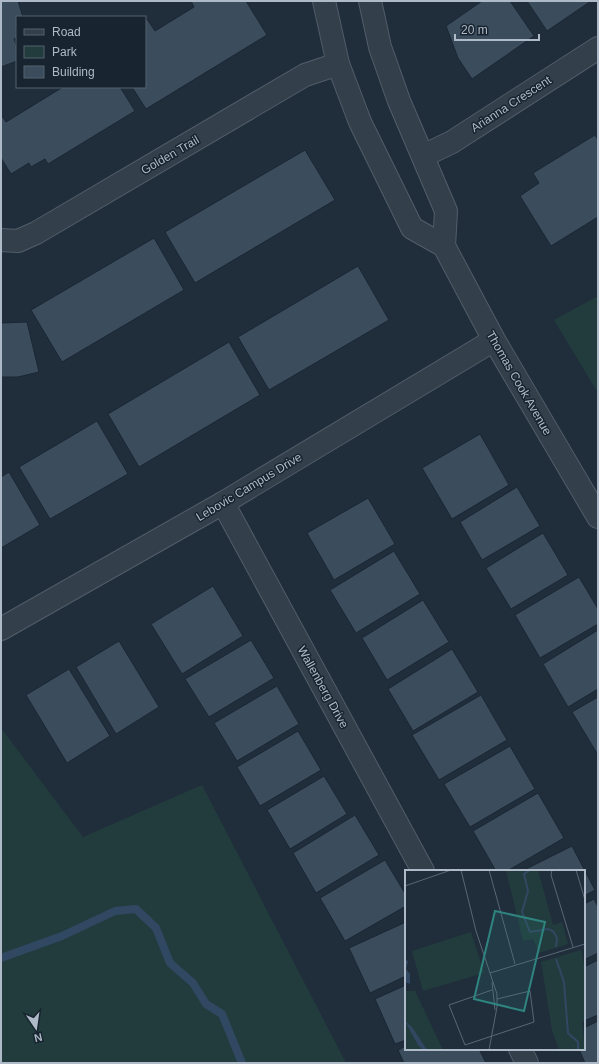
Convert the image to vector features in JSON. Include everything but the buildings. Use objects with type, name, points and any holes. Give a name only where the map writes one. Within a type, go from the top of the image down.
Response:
[{"type":"street","points":[[324,1],[338,64],[360,122],[412,228],[444,246],[446,212],[399,101],[380,47],[370,1]]},
{"type":"street","name":"Arianna Crescent","points":[[423,156],[452,142],[598,48]]},
{"type":"street","name":"Golden Trail","points":[[1,240],[18,241],[36,233],[305,75],[338,64]]},
{"type":"street","name":"Thomas Cook Avenue","points":[[444,246],[494,340],[598,517]]},
{"type":"street","name":"Lebovic Campus Drive","points":[[1,629],[223,503],[494,340]]},
{"type":"street","name":"Wallenberg Drive","points":[[223,503],[422,870]]},
{"type":"street","points":[[521,1050],[528,1063]]},
{"type":"green space","points":[[598,296],[598,393],[554,320]]},
{"type":"green space","points":[[1,728],[83,837],[202,785],[346,1063],[1,1063]]},
{"type":"waterway","points":[[1,958],[62,936],[115,911],[136,909],[156,928],[170,963],[193,983],[206,1004],[222,1014],[242,1063]]}]
